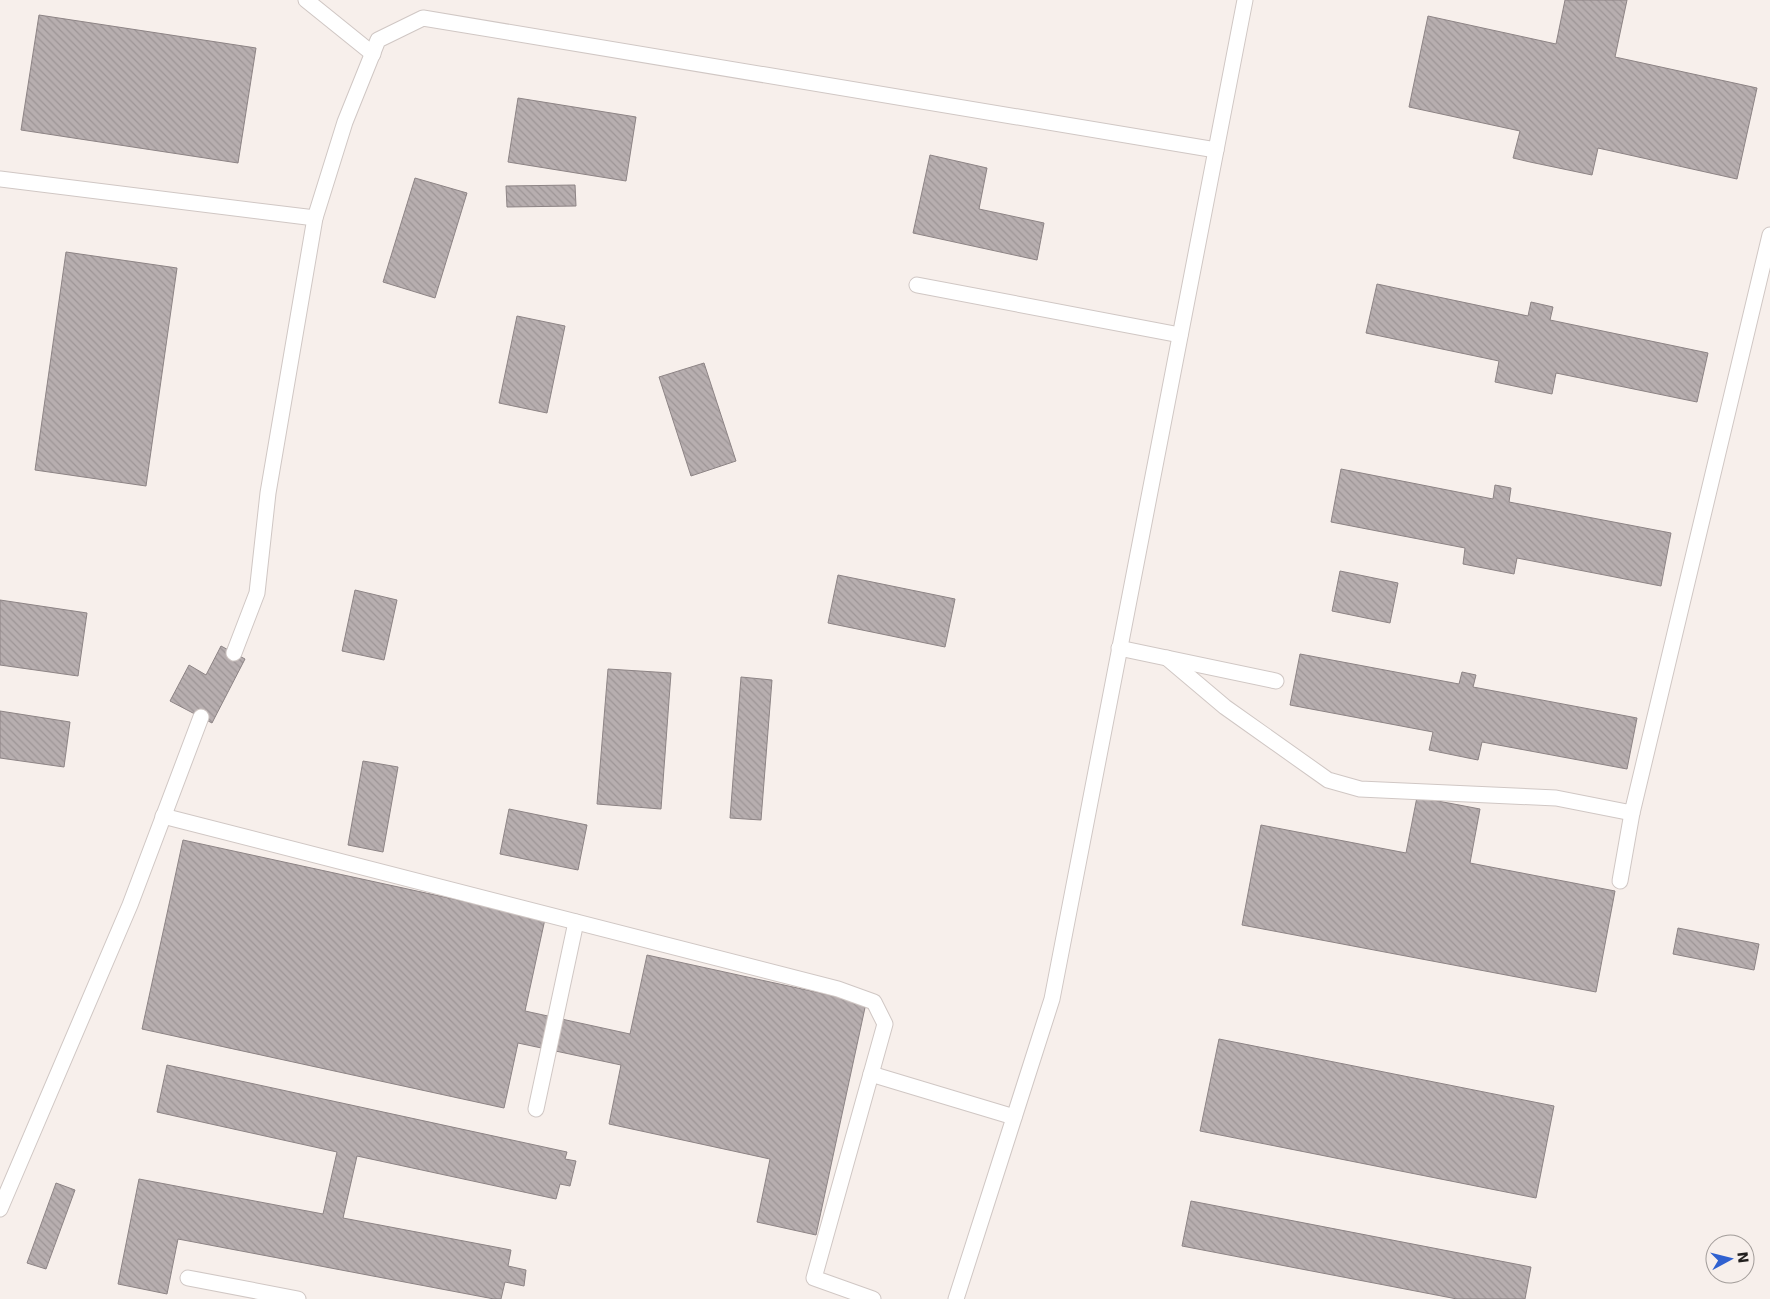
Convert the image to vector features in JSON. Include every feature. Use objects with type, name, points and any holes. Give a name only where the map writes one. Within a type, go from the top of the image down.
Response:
[{"type":"lane","points":[[306,0],[373,54]]},
{"type":"lane","points":[[956,1299],[1052,999],[1245,0]]},
{"type":"lane","points":[[234,653],[257,593],[268,493],[314,218],[345,122],[378,40],[423,18],[1216,150]]},
{"type":"lane","points":[[0,179],[314,218]]},
{"type":"lane","points":[[1620,881],[1632,813],[1770,235]]},
{"type":"lane","points":[[917,285],[1180,335]]},
{"type":"lane","points":[[1119,648],[1276,681]]},
{"type":"lane","points":[[1167,658],[1225,707],[1328,780],[1360,789],[1556,798],[1632,813]]},
{"type":"lane","points":[[0,1209],[130,905],[200,717]]},
{"type":"lane","points":[[163,816],[838,989],[874,1002],[885,1024],[814,1278],[873,1299]]},
{"type":"lane","points":[[536,1109],[576,922]]},
{"type":"lane","points":[[871,1074],[1014,1117]]},
{"type":"lane","points":[[188,1278],[298,1299]]},
{"type":"building","points":[[1565,0],[1627,0],[1615,57],[1757,88],[1737,179],[1598,148],[1592,175],[1530,162],[1513,158],[1520,131],[1409,107],[1428,16],[1556,44]]},
{"type":"building","points":[[39,15],[256,48],[238,163],[21,130]]},
{"type":"building","points":[[518,98],[636,117],[626,181],[508,162]]},
{"type":"building","points":[[930,155],[987,168],[979,209],[1044,223],[1037,260],[913,233]]},
{"type":"building","points":[[415,178],[467,193],[435,298],[383,282]]},
{"type":"building","points":[[575,185],[576,206],[507,207],[506,186]]},
{"type":"building","points":[[66,252],[177,268],[146,486],[35,470]]},
{"type":"building","points":[[1377,284],[1528,316],[1531,302],[1553,307],[1550,320],[1708,353],[1697,402],[1556,373],[1552,394],[1495,382],[1499,361],[1366,333]]},
{"type":"building","points":[[517,316],[565,326],[547,413],[499,403]]},
{"type":"building","points":[[704,363],[736,461],[691,476],[659,377]]},
{"type":"building","points":[[1341,469],[1493,499],[1495,485],[1511,488],[1509,502],[1671,533],[1661,586],[1517,558],[1514,574],[1463,564],[1465,548],[1331,522]]},
{"type":"building","points":[[1340,571],[1398,583],[1390,623],[1332,611]]},
{"type":"building","points":[[838,575],[955,599],[945,647],[828,623]]},
{"type":"building","points":[[355,590],[397,600],[384,660],[342,651]]},
{"type":"building","points":[[0,600],[87,613],[78,676],[0,665]]},
{"type":"building","points":[[221,646],[245,659],[212,723],[170,701],[189,665],[206,675]]},
{"type":"building","points":[[1300,654],[1459,684],[1462,672],[1476,675],[1473,687],[1637,718],[1627,769],[1482,742],[1478,760],[1429,750],[1433,732],[1290,705]]},
{"type":"building","points":[[608,669],[671,673],[661,809],[597,804]]},
{"type":"building","points":[[741,677],[772,680],[761,820],[730,818]]},
{"type":"building","points":[[0,711],[70,722],[64,767],[0,758]]},
{"type":"building","points":[[363,761],[398,767],[383,852],[348,845]]},
{"type":"building","points":[[1417,797],[1480,809],[1470,863],[1615,891],[1596,992],[1242,925],[1261,825],[1406,853]]},
{"type":"building","points":[[509,809],[587,825],[578,870],[500,854]]},
{"type":"building","points":[[183,840],[545,919],[525,1011],[630,1034],[647,955],[866,1003],[816,1235],[757,1222],[770,1159],[609,1124],[621,1065],[518,1043],[504,1108],[142,1029]]},
{"type":"building","points":[[1678,928],[1759,944],[1754,970],[1673,954]]},
{"type":"building","points":[[1219,1039],[1554,1106],[1536,1198],[1200,1131]]},
{"type":"building","points":[[167,1065],[567,1152],[565,1159],[576,1161],[570,1186],[560,1184],[556,1199],[357,1156],[343,1218],[511,1250],[508,1266],[526,1270],[524,1286],[505,1282],[501,1299],[178,1239],[167,1294],[118,1284],[139,1179],[323,1214],[337,1152],[157,1112]]},
{"type":"building","points":[[56,1183],[75,1190],[46,1269],[27,1263]]},
{"type":"building","points":[[1191,1201],[1531,1267],[1525,1299],[1457,1299],[1182,1246]]}]
